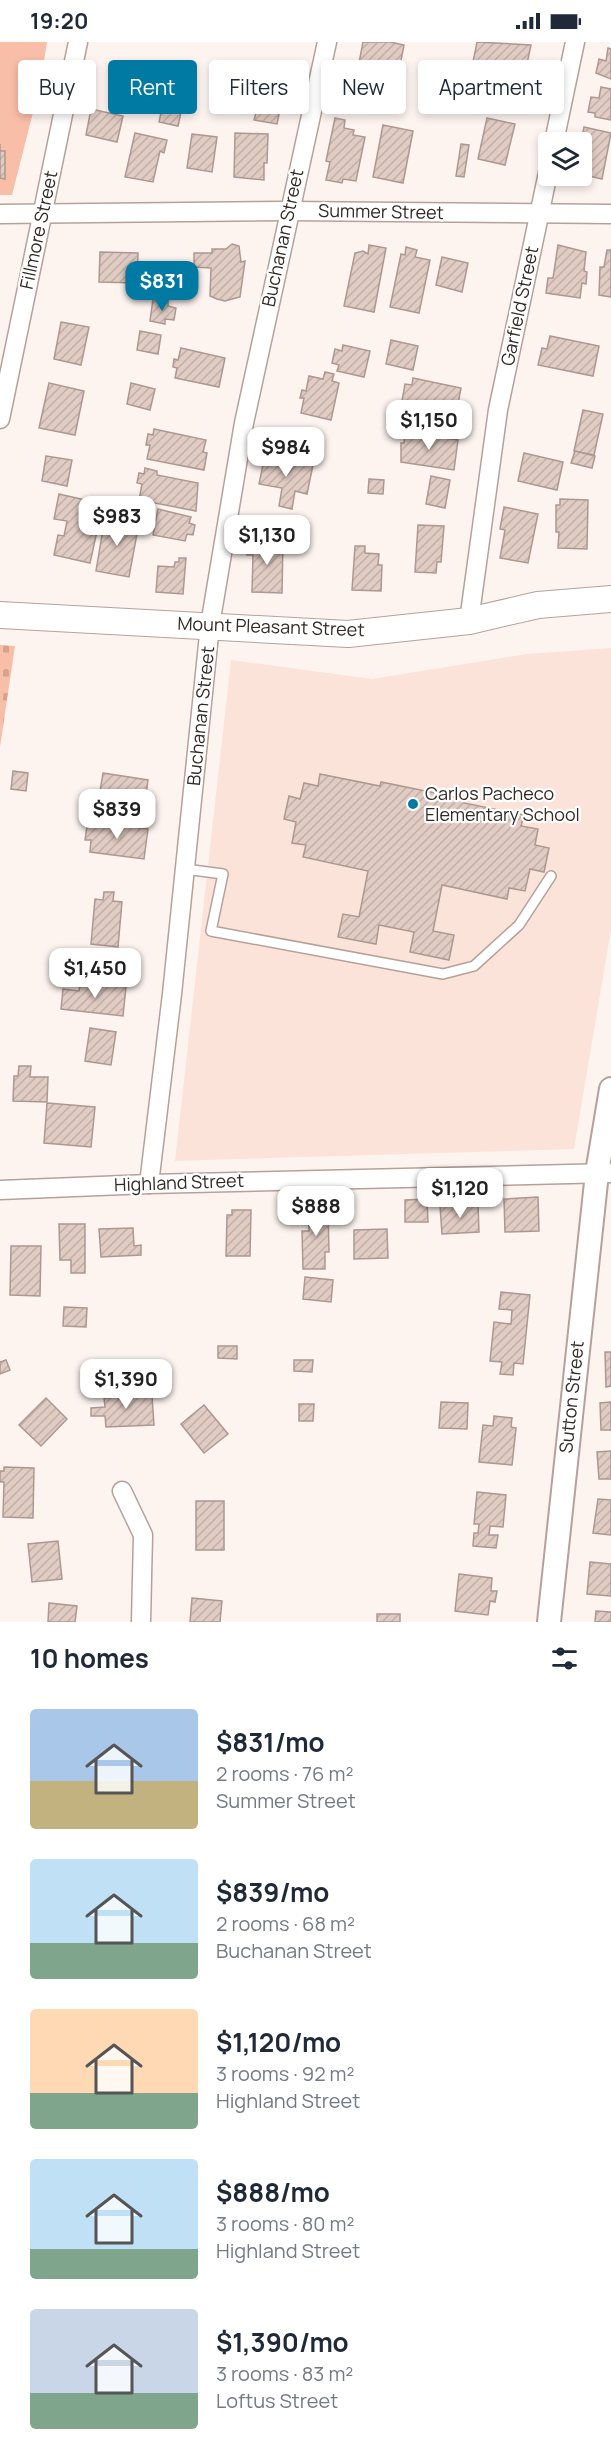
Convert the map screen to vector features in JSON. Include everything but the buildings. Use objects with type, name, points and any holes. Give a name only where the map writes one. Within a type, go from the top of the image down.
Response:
[{"type":"main road","name":"Mount Pleasant Street","points":[[0,615],[348,634],[469,621],[538,605],[611,599]]},
{"type":"street","name":"Fillmore Street","points":[[0,419],[78,42]]},
{"type":"street","name":"Buchanan Street","points":[[148,1184],[185,869],[210,625],[244,423],[288,211],[327,42]]},
{"type":"street","points":[[556,132],[575,42]]},
{"type":"street","name":"Garfield Street","points":[[469,621],[498,410],[545,186]]},
{"type":"street","name":"Summer Street","points":[[0,214],[288,211],[611,214]]},
{"type":"street","name":"Sutton Street","points":[[549,1622],[604,1173],[611,1089]]},
{"type":"street","name":"Highland Street","points":[[0,1190],[148,1184],[604,1173]]},
{"type":"street","points":[[122,1491],[143,1535],[141,1622]]},
{"type":"lane","points":[[185,869],[223,874],[211,931],[443,974],[474,966],[519,925],[551,876]]},
{"type":"shaded area","name":"Carlos Pacheco Elementary School","points":[[611,648],[611,930],[574,1149],[175,1161],[231,660],[372,679],[527,654]]},
{"type":"green space","points":[[0,42],[47,42],[44,60],[18,60],[18,114],[33,114],[12,195],[0,195]]},
{"type":"green space","points":[[0,645],[15,646],[0,747]]},
{"type":"place","name":"Carlos Pacheco Elementary School","points":[[413,804]]}]
